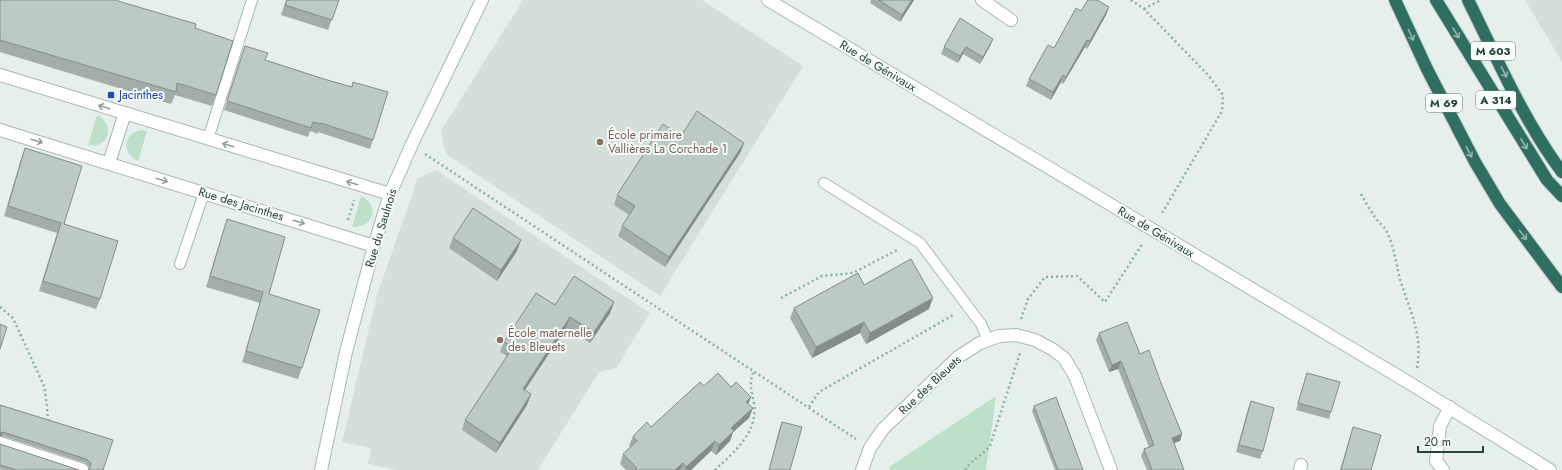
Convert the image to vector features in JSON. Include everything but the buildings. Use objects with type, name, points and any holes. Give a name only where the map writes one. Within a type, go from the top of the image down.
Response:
[{"type":"highway","name":"M 69","points":[[1395,0],[1427,69],[1475,162],[1500,204],[1562,287]]},
{"type":"highway","name":"A 314","points":[[1436,0],[1547,180],[1562,196]]},
{"type":"highway","name":"M 603","points":[[1468,0],[1519,102],[1550,156],[1562,172]]},
{"type":"street","name":"Rue du Saulnois","points":[[321,470],[346,352],[374,246],[390,194],[412,144],[482,0]]},
{"type":"street","name":"Rue de Génivaux","points":[[768,0],[1154,227],[1450,407],[1547,468],[1562,470]]},
{"type":"street","points":[[982,0],[1011,20]]},
{"type":"street","points":[[0,75],[390,194]]},
{"type":"street","points":[[109,163],[125,113]]},
{"type":"street","name":"Rue des Jacinthes","points":[[0,130],[374,246]]},
{"type":"street","name":"Rue des Bleuets","points":[[862,470],[870,448],[883,429],[958,357],[980,343],[999,336],[1019,336],[1035,340],[1052,348],[1064,358],[1075,376],[1112,470]]},
{"type":"street","points":[[1443,470],[1436,461],[1440,426],[1450,407]]},
{"type":"lane","points":[[208,139],[252,0]]},
{"type":"lane","points":[[824,183],[920,243],[981,324],[988,340]]},
{"type":"lane","points":[[180,264],[204,193]]},
{"type":"lane","points":[[0,442],[84,469]]},
{"type":"path","points":[[965,470],[969,465],[984,454],[990,446],[1020,352],[1019,336],[1028,299],[1045,277],[1077,276],[1105,302],[1154,227],[1222,111],[1223,95],[1208,74],[1144,9],[1131,0]]},
{"type":"path","points":[[1144,9],[1161,0]]},
{"type":"path","points":[[412,144],[870,448]]},
{"type":"path","points":[[343,236],[359,185]]},
{"type":"path","points":[[1361,194],[1377,219],[1387,231],[1400,279],[1418,332],[1419,345],[1417,368],[1411,384]]},
{"type":"path","points":[[781,298],[822,276],[853,273],[899,249],[907,235]]},
{"type":"path","points":[[0,307],[13,318],[44,386],[48,421],[46,428]]},
{"type":"path","points":[[809,407],[819,392],[968,307]]},
{"type":"path","points":[[715,470],[742,444],[753,420],[754,406],[750,378],[754,371]]},
{"type":"shaded area","name":"École primaire Vallières La Corchade 1","points":[[523,0],[702,0],[803,66],[660,296],[446,154],[441,131]]},
{"type":"shaded area","points":[[1525,0],[1562,0],[1562,62]]},
{"type":"shaded area","name":"École maternelle des Bleuets","points":[[436,170],[650,313],[616,368],[599,372],[538,470],[397,470],[368,464],[371,448],[342,442],[377,295],[418,178]]},
{"type":"green space","points":[[97,115],[107,124],[108,135],[101,143],[88,145]]},
{"type":"green space","points":[[141,130],[147,131],[138,161],[129,153],[126,144],[131,135]]},
{"type":"green space","points":[[361,196],[371,205],[372,216],[365,224],[352,227]]},
{"type":"green space","points":[[996,396],[986,470],[890,470],[889,467]]},
{"type":"place","name":"Jacinthes","points":[[111,95]]},
{"type":"place","name":"École primaire Vallières La Corchade 1","points":[[600,142]]},
{"type":"place","name":"École maternelle des Bleuets","points":[[500,340]]}]
